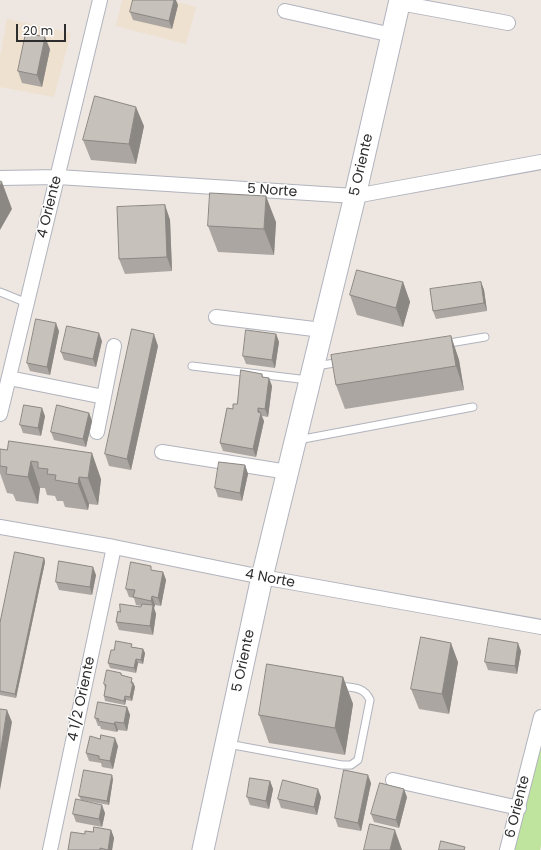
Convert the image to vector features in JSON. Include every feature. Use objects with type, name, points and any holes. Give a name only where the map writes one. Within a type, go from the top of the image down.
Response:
[{"type":"main road","name":"5 Oriente","points":[[203,850],[262,577],[355,196],[400,2]]},
{"type":"street","name":"4 Oriente","points":[[0,414],[100,0]]},
{"type":"street","points":[[400,2],[508,23]]},
{"type":"street","points":[[285,11],[392,36]]},
{"type":"street","name":"5 Norte","points":[[0,178],[58,177],[355,196],[541,162]]},
{"type":"street","points":[[216,317],[322,330]]},
{"type":"street","points":[[97,432],[114,346]]},
{"type":"street","points":[[9,378],[104,397]]},
{"type":"street","points":[[162,452],[288,472]]},
{"type":"street","name":"4 Norte","points":[[0,527],[114,547],[262,577],[541,627]]},
{"type":"street","name":"4 1/2 Oriente","points":[[50,850],[114,547]]},
{"type":"street","name":"6 Oriente","points":[[507,850],[519,808],[541,717]]},
{"type":"street","points":[[393,780],[519,808]]},
{"type":"lane","points":[[0,292],[27,303]]},
{"type":"lane","points":[[438,345],[485,337]]},
{"type":"lane","points":[[192,366],[312,373],[352,360]]},
{"type":"lane","points":[[295,440],[473,407]]},
{"type":"lane","points":[[226,744],[342,765],[351,765],[358,760],[370,700],[366,692],[359,688],[329,684]]},
{"type":"shaded area","points":[[122,0],[170,0],[196,7],[186,44],[116,26]]},
{"type":"shaded area","points":[[7,19],[71,33],[54,97],[0,87],[0,57]]},
{"type":"green space","points":[[541,738],[540,850],[513,850]]},
{"type":"building","points":[[133,0],[174,0],[169,21],[130,12]]},
{"type":"building","points":[[26,33],[45,37],[37,75],[18,71]]},
{"type":"building","points":[[95,96],[136,107],[129,144],[83,140]]},
{"type":"building","points":[[210,193],[266,196],[264,229],[208,226]]},
{"type":"building","points":[[165,205],[167,257],[119,259],[117,207]]},
{"type":"building","points":[[357,270],[403,282],[396,308],[350,295]]},
{"type":"building","points":[[481,282],[484,303],[433,311],[430,289]]},
{"type":"building","points":[[36,319],[56,323],[47,367],[27,363]]},
{"type":"building","points":[[67,326],[99,333],[93,359],[61,352]]},
{"type":"building","points":[[132,329],[154,334],[127,459],[105,454]]},
{"type":"building","points":[[246,330],[276,334],[272,360],[243,356]]},
{"type":"building","points":[[451,336],[456,366],[336,385],[331,355]]},
{"type":"building","points":[[241,370],[262,374],[262,377],[269,378],[265,409],[258,408],[258,412],[261,413],[253,449],[220,443],[227,408],[233,409],[233,404],[237,404]]},
{"type":"building","points":[[24,405],[42,408],[38,428],[20,425]]},
{"type":"building","points":[[57,405],[89,413],[83,439],[51,432]]},
{"type":"building","points":[[9,441],[92,453],[88,478],[79,477],[78,484],[55,480],[56,475],[47,474],[48,469],[38,468],[38,462],[31,461],[28,477],[6,474],[7,467],[0,466],[0,449],[7,450]]},
{"type":"building","points":[[219,462],[245,465],[240,493],[215,488]]},
{"type":"building","points":[[15,552],[44,558],[15,694],[0,691],[0,623]]},
{"type":"building","points":[[59,561],[93,567],[90,587],[56,582]]},
{"type":"building","points":[[131,562],[151,566],[151,570],[163,572],[158,598],[152,596],[151,601],[133,597],[135,590],[126,589]]},
{"type":"building","points":[[120,604],[141,607],[142,604],[153,605],[150,626],[116,622],[118,611],[120,612]]},
{"type":"building","points":[[421,637],[451,643],[442,694],[411,689]]},
{"type":"building","points":[[489,638],[518,643],[515,666],[485,662]]},
{"type":"building","points":[[116,641],[132,644],[131,647],[143,649],[141,660],[136,659],[134,668],[108,663],[111,650],[114,650]]},
{"type":"building","points":[[267,664],[343,677],[335,728],[259,715]]},
{"type":"building","points":[[107,670],[121,673],[121,675],[132,678],[131,683],[133,683],[130,697],[125,696],[124,701],[104,696],[106,685],[104,684]]},
{"type":"building","points":[[98,702],[127,707],[124,723],[115,722],[114,724],[98,721],[99,719],[95,718]]},
{"type":"building","points":[[0,709],[7,710],[0,754]]},
{"type":"building","points":[[101,735],[115,738],[110,761],[99,759],[99,756],[86,753],[90,736],[100,739]]},
{"type":"building","points":[[84,770],[112,775],[107,801],[79,796]]},
{"type":"building","points":[[344,770],[368,775],[358,823],[335,818]]},
{"type":"building","points":[[250,778],[270,781],[266,801],[247,797]]},
{"type":"building","points":[[283,780],[318,789],[314,807],[278,799]]},
{"type":"building","points":[[380,783],[404,789],[396,820],[371,814]]},
{"type":"building","points":[[76,799],[102,805],[99,819],[73,814]]},
{"type":"building","points":[[370,824],[395,830],[390,850],[364,850]]},
{"type":"building","points":[[94,827],[111,830],[108,850],[100,848],[100,850],[68,850],[71,832],[85,834],[85,831],[93,832]]},
{"type":"building","points":[[441,841],[465,847],[464,850],[439,850]]}]
